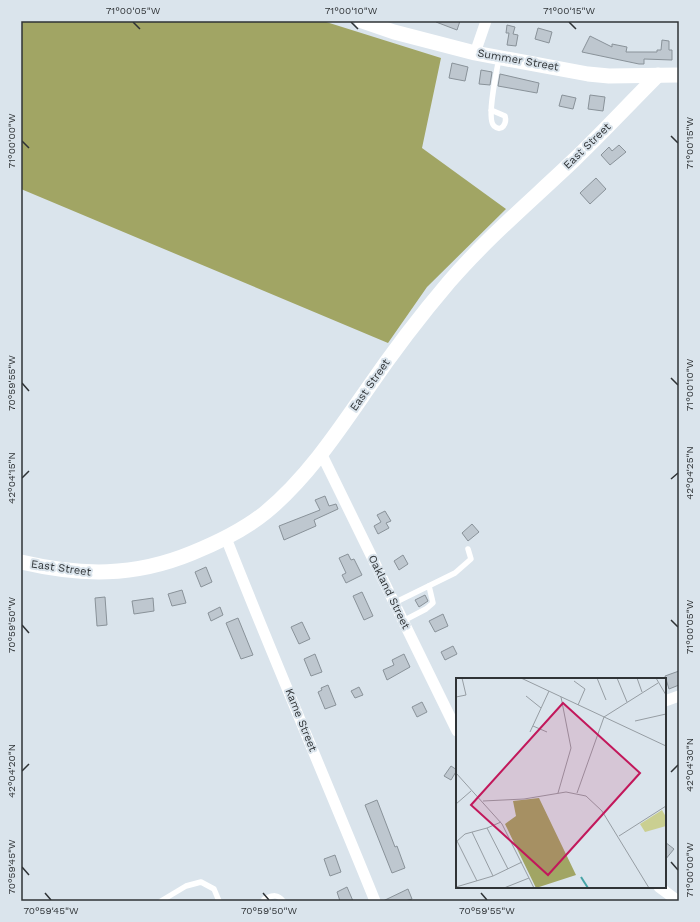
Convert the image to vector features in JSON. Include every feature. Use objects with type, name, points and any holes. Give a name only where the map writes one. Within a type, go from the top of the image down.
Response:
[{"type":"street","name":"Summer Street","points":[[362,21],[394,32],[499,58],[609,76],[679,75]]},
{"type":"street","points":[[475,53],[486,21]]},
{"type":"street","name":"East Street","points":[[21,562],[76,572],[104,573],[165,564],[226,538],[266,512],[284,496],[321,453],[404,339],[462,267],[506,223],[577,157],[658,75]]},
{"type":"street","name":"Oakland Street","points":[[321,453],[456,729]]},
{"type":"street","name":"Kame Street","points":[[226,538],[260,625],[281,672],[375,901]]},
{"type":"street","points":[[666,701],[679,696]]},
{"type":"street","points":[[660,888],[678,901]]},
{"type":"lane","points":[[491,110],[499,58]]},
{"type":"lane","points":[[394,603],[455,574],[471,560],[468,549]]},
{"type":"lane","points":[[403,621],[426,609],[433,603],[429,586]]},
{"type":"lane","points":[[161,901],[186,886],[201,882],[214,889],[219,901]]},
{"type":"lane","points":[[264,901],[274,895],[283,901]]},
{"type":"green space","points":[[21,21],[323,21],[441,58],[422,148],[506,209],[427,287],[388,343],[21,189]]},
{"type":"building","points":[[436,21],[460,21],[457,30]]},
{"type":"building","points":[[507,25],[515,27],[513,34],[518,35],[516,46],[507,45],[509,33],[506,33]]},
{"type":"building","points":[[538,28],[552,32],[549,43],[535,39]]},
{"type":"building","points":[[590,36],[612,47],[612,44],[627,47],[626,52],[657,52],[657,50],[661,50],[662,40],[669,41],[669,50],[672,50],[672,60],[644,59],[644,64],[639,64],[582,52]]},
{"type":"building","points":[[452,63],[468,67],[465,81],[449,78]]},
{"type":"building","points":[[481,70],[492,72],[490,85],[479,84]]},
{"type":"building","points":[[500,74],[539,83],[537,93],[498,86]]},
{"type":"building","points":[[562,95],[576,98],[573,109],[559,106]]},
{"type":"building","points":[[590,95],[605,97],[603,111],[588,109]]},
{"type":"building","points":[[619,145],[626,152],[610,165],[601,155],[609,147],[612,151]]},
{"type":"building","points":[[596,178],[606,189],[590,204],[580,193]]},
{"type":"building","points":[[325,496],[329,506],[336,504],[338,509],[314,520],[316,526],[284,540],[279,526],[320,510],[315,500]]},
{"type":"building","points":[[385,511],[391,521],[386,523],[389,528],[378,534],[374,526],[381,522],[377,515]]},
{"type":"building","points":[[472,524],[479,532],[468,541],[462,533]]},
{"type":"building","points":[[348,554],[351,560],[354,559],[362,575],[346,583],[342,575],[346,573],[339,558]]},
{"type":"building","points":[[403,555],[408,564],[399,570],[394,561]]},
{"type":"building","points":[[206,567],[212,582],[201,587],[195,572]]},
{"type":"building","points":[[182,590],[186,603],[172,606],[168,594]]},
{"type":"building","points":[[362,592],[373,616],[364,620],[353,596]]},
{"type":"building","points":[[425,595],[428,601],[419,607],[415,600]]},
{"type":"building","points":[[105,597],[107,625],[97,626],[95,598]]},
{"type":"building","points":[[153,598],[154,611],[134,614],[132,601]]},
{"type":"building","points":[[220,607],[223,615],[211,621],[208,613]]},
{"type":"building","points":[[443,614],[448,626],[435,632],[429,621]]},
{"type":"building","points":[[238,618],[253,655],[241,659],[226,623]]},
{"type":"building","points":[[302,622],[310,639],[299,644],[291,627]]},
{"type":"building","points":[[453,646],[457,654],[445,660],[441,652]]},
{"type":"building","points":[[315,654],[322,672],[311,676],[304,659]]},
{"type":"building","points":[[404,654],[410,667],[387,680],[383,670],[394,665],[392,660]]},
{"type":"building","points":[[679,671],[679,685],[669,689],[665,676]]},
{"type":"building","points":[[328,685],[336,705],[325,709],[318,692],[322,690],[321,688]]},
{"type":"building","points":[[359,687],[363,695],[355,698],[351,691]]},
{"type":"building","points":[[422,702],[427,712],[417,717],[412,707]]},
{"type":"building","points":[[451,766],[456,769],[451,780],[444,776]]},
{"type":"building","points":[[377,800],[395,847],[397,846],[405,868],[392,873],[365,805]]},
{"type":"building","points":[[666,843],[674,849],[666,859]]},
{"type":"building","points":[[335,855],[341,872],[330,876],[324,859]]},
{"type":"building","points":[[347,887],[353,901],[340,901],[337,892]]},
{"type":"building","points":[[408,889],[412,899],[405,901],[383,901]]}]
